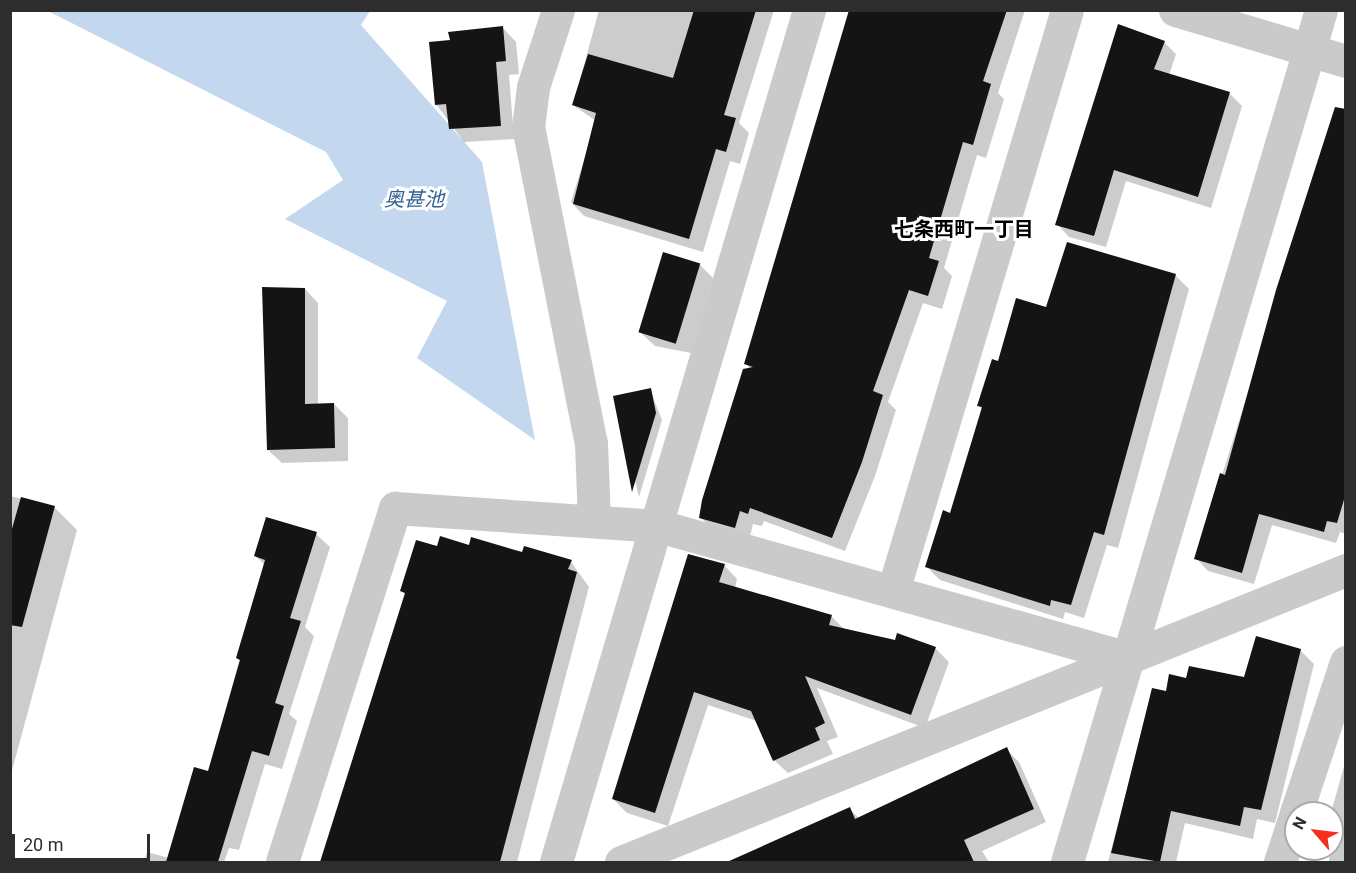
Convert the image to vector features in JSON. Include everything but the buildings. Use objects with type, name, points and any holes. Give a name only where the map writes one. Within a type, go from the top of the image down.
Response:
[{"type":"street","points":[[558,10],[533,87],[528,126],[591,443],[594,521]]},
{"type":"street","points":[[556,862],[659,526],[809,10]]},
{"type":"street","points":[[892,591],[1067,10]]},
{"type":"street","points":[[1175,10],[1346,61]]},
{"type":"street","points":[[1067,862],[1321,10]]},
{"type":"street","points":[[282,862],[395,508],[659,526],[1128,658]]},
{"type":"street","points":[[621,862],[1346,570]]},
{"type":"street","points":[[1300,801],[1346,662]]},
{"type":"water","name":"奥甚池","points":[[48,11],[370,11],[361,25],[482,162],[535,440],[417,358],[447,301],[285,219],[343,180],[326,152]]},
{"type":"district","name":"七条西町一丁目","points":[[964,229]]}]
